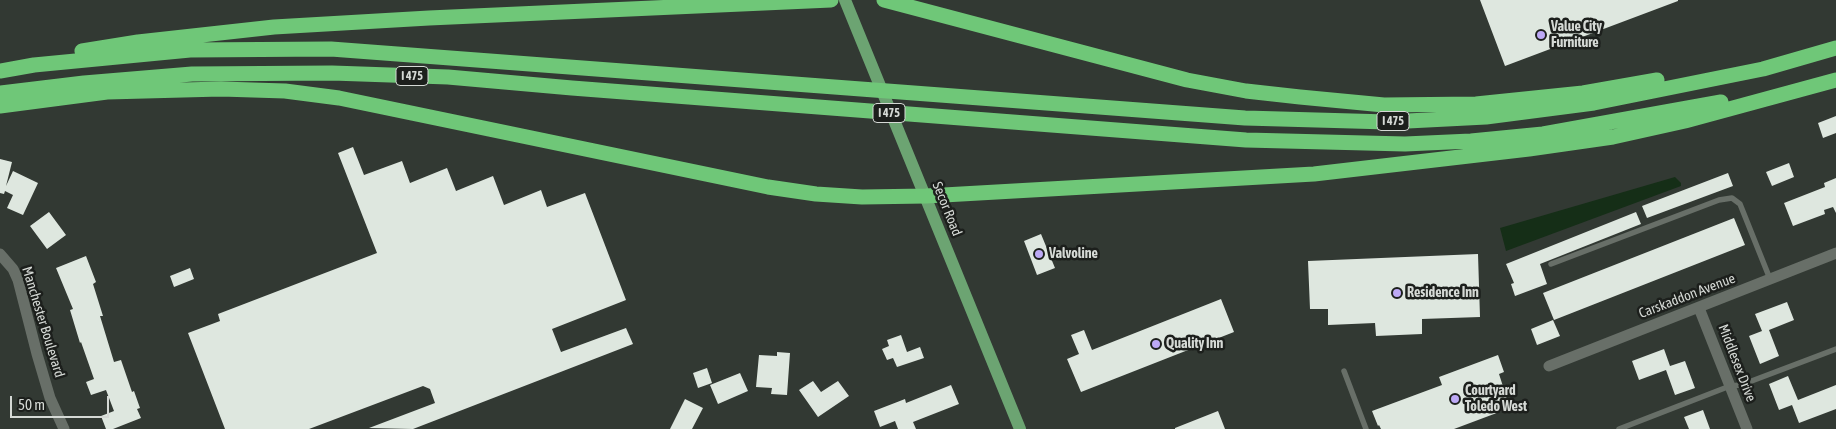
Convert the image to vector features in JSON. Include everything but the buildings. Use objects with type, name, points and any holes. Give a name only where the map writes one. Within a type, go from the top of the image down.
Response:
[{"type":"highway","points":[[0,65],[138,42],[274,27],[831,0]]},
{"type":"highway","points":[[884,0],[1187,80],[1246,91],[1384,105],[1476,104],[1583,93],[1691,74],[1763,69]]},
{"type":"highway","name":"I 475","points":[[0,71],[34,65],[190,50],[332,49],[1245,118],[1388,122],[1486,117],[1594,103],[1763,69],[1836,48]]},
{"type":"highway","name":"I 475","points":[[0,93],[84,82],[192,74],[332,73],[448,77],[1246,140],[1405,144],[1471,141],[1544,134],[1629,120],[1749,96],[1836,72]]},
{"type":"highway","points":[[0,106],[106,92],[221,89],[285,91],[339,98],[797,191],[862,197],[926,196],[1314,174],[1530,149],[1613,137],[1685,121],[1836,80]]},
{"type":"main road","name":"Secor Road","points":[[845,0],[1020,429]]},
{"type":"street","name":"Carskaddon Avenue","points":[[1549,366],[1836,252]]},
{"type":"street","name":"Manchester Boulevard","points":[[0,254],[13,269],[18,280],[47,389],[64,429]]},
{"type":"street","name":"Middlesex Drive","points":[[1699,308],[1747,429]]},
{"type":"lane","points":[[1551,264],[1719,200],[1732,198],[1740,204],[1770,279]]},
{"type":"lane","points":[[1619,429],[1730,386],[1741,386],[1836,348]]},
{"type":"lane","points":[[1344,371],[1366,429]]},
{"type":"shaded area","points":[[1675,177],[1681,183],[1681,186],[1506,251],[1500,228]]},
{"type":"place","name":"Value City Furniture","points":[[1541,35]]},
{"type":"place","name":"Valvoline","points":[[1039,254]]},
{"type":"place","name":"Residence Inn","points":[[1397,293]]},
{"type":"place","name":"Quality Inn","points":[[1156,344]]},
{"type":"place","name":"Courtyard Toledo West","points":[[1455,399]]}]
